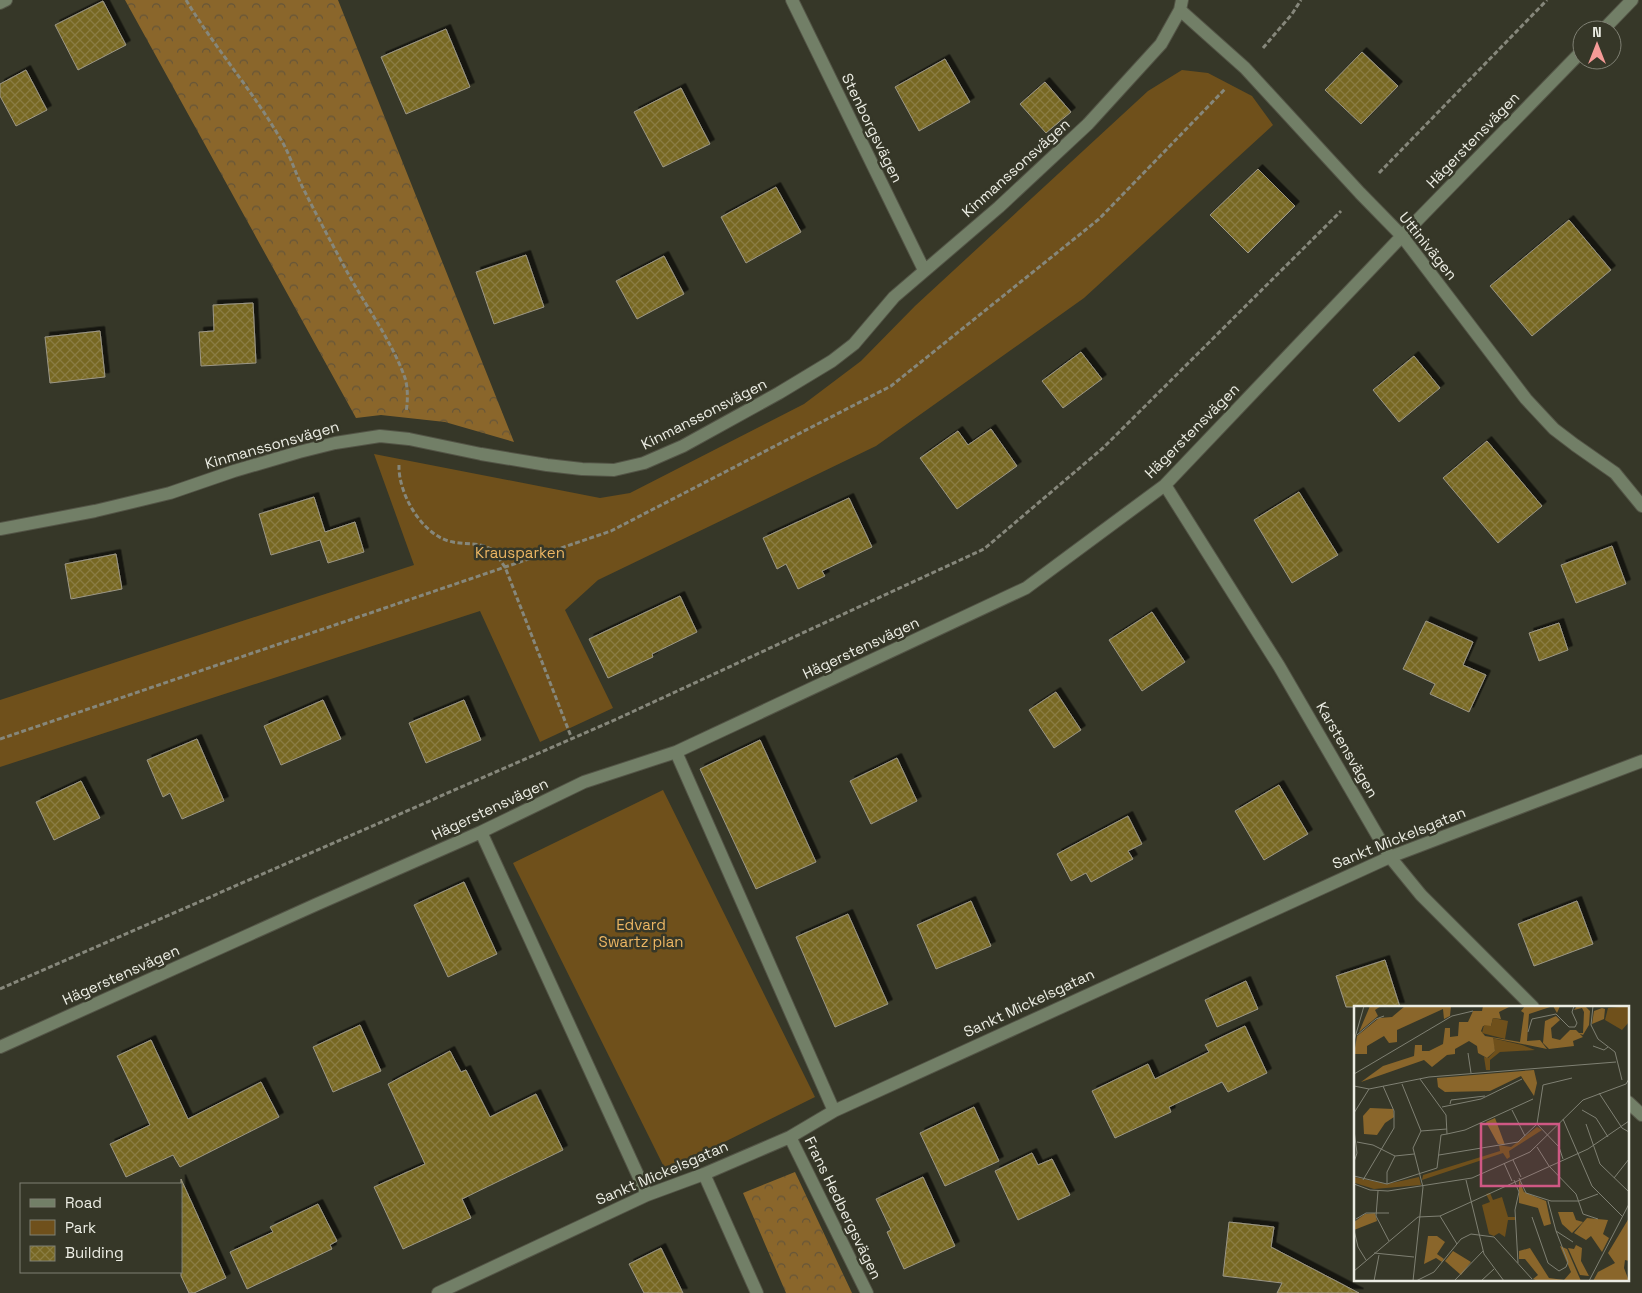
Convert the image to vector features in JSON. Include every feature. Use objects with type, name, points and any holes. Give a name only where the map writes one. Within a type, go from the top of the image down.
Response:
[{"type":"street","points":[[0,3],[6,0]]},
{"type":"street","name":"Stenborgsvägen","points":[[792,0],[924,270]]},
{"type":"street","points":[[1613,20],[1632,0]]},
{"type":"street","name":"Kinmanssonsvägen","points":[[0,529],[95,511],[170,493],[234,471],[335,443],[380,436],[547,465],[582,469],[614,470],[644,463],[683,446],[724,425],[832,361],[854,344],[894,297],[999,207],[1088,124],[1160,44],[1181,5]]},
{"type":"street","name":"Uttinivägen","points":[[1181,5],[1246,68],[1360,193],[1402,236],[1526,399],[1554,429],[1615,473],[1642,506]]},
{"type":"street","name":"Hägerstensvägen","points":[[0,1047],[482,832],[584,782],[676,752],[1026,588],[1165,485],[1402,236],[1572,61]]},
{"type":"street","name":"Karstensvägen","points":[[1165,485],[1279,666],[1390,857],[1421,895],[1532,1006]]},
{"type":"street","points":[[676,752],[834,1111]]},
{"type":"street","name":"Sankt Mickelsgatan","points":[[438,1293],[647,1195],[704,1174],[790,1137],[834,1111],[1390,857],[1642,761]]},
{"type":"street","points":[[482,832],[647,1195]]},
{"type":"street","points":[[1630,1104],[1642,1115]]},
{"type":"street","name":"Frans Hedbergsvägen","points":[[790,1137],[868,1293]]},
{"type":"street","points":[[704,1174],[757,1293]]},
{"type":"path","points":[[186,0],[200,24],[245,84],[282,140],[303,189],[325,232],[398,362],[406,381],[407,392]]},
{"type":"path","points":[[0,988],[628,714],[984,549],[1103,448],[1360,193],[1547,0]]},
{"type":"path","points":[[400,438],[398,472],[403,491],[411,508],[421,521],[438,536],[452,542],[475,544],[492,549],[505,567],[572,738]]},
{"type":"green space","points":[[125,0],[338,0],[514,442],[445,422],[381,415],[356,418]]},
{"type":"green space","name":"Krausparken","points":[[1182,70],[1208,73],[1252,96],[1273,125],[1084,298],[876,446],[598,580],[565,610],[613,708],[540,742],[480,611],[0,767],[0,700],[414,565],[374,454],[600,498],[630,493],[804,404],[861,361],[915,306],[1148,91]]},
{"type":"green space","name":"Edvard Swartz plan","points":[[663,790],[815,1097],[666,1171],[513,863]]},
{"type":"green space","points":[[795,1172],[852,1293],[786,1293],[743,1193]]},
{"type":"building","points":[[103,1],[126,45],[78,70],[55,25]]},
{"type":"building","points":[[446,29],[470,87],[406,114],[381,57]]},
{"type":"building","points":[[1362,52],[1398,86],[1361,124],[1325,90]]},
{"type":"building","points":[[945,59],[970,102],[919,131],[895,87]]},
{"type":"building","points":[[26,70],[47,110],[16,126],[0,96],[0,84]]},
{"type":"building","points":[[1045,82],[1071,112],[1046,133],[1020,104]]},
{"type":"building","points":[[681,88],[710,144],[663,167],[634,112]]},
{"type":"building","points":[[1258,169],[1295,206],[1248,253],[1210,215]]},
{"type":"building","points":[[776,187],[801,232],[746,263],[721,217]]},
{"type":"building","points":[[1569,220],[1611,270],[1532,336],[1490,286]]},
{"type":"building","points":[[526,255],[544,307],[494,324],[476,272]]},
{"type":"building","points":[[664,256],[684,294],[637,319],[616,281]]},
{"type":"building","points":[[253,303],[256,363],[201,366],[199,332],[214,331],[213,305]]},
{"type":"building","points":[[100,331],[105,377],[50,383],[45,337]]},
{"type":"building","points":[[1081,352],[1102,379],[1063,408],[1042,381]]},
{"type":"building","points":[[1414,356],[1440,388],[1399,422],[1373,390]]},
{"type":"building","points":[[991,429],[1017,466],[957,509],[920,458],[958,431],[968,445]]},
{"type":"building","points":[[1487,441],[1542,506],[1498,543],[1443,478]]},
{"type":"building","points":[[1299,492],[1338,555],[1292,583],[1254,520]]},
{"type":"building","points":[[314,497],[325,532],[355,522],[364,552],[328,563],[320,540],[271,555],[259,514]]},
{"type":"building","points":[[849,498],[872,547],[822,571],[825,576],[798,589],[786,564],[777,569],[763,538]]},
{"type":"building","points":[[1612,546],[1626,584],[1576,603],[1561,565]]},
{"type":"building","points":[[116,554],[122,589],[71,599],[65,564]]},
{"type":"building","points":[[680,596],[697,632],[652,654],[653,657],[608,678],[589,639]]},
{"type":"building","points":[[1152,612],[1185,662],[1142,691],[1109,640]]},
{"type":"building","points":[[1426,621],[1473,642],[1463,665],[1486,675],[1469,712],[1430,694],[1435,684],[1403,669]]},
{"type":"building","points":[[1559,623],[1568,650],[1539,661],[1529,633]]},
{"type":"building","points":[[1056,692],[1081,730],[1054,748],[1029,710]]},
{"type":"building","points":[[323,700],[341,739],[281,765],[264,726]]},
{"type":"building","points":[[464,700],[481,740],[426,763],[409,723]]},
{"type":"building","points":[[197,739],[224,801],[182,819],[170,793],[163,797],[147,760]]},
{"type":"building","points":[[760,740],[816,862],[756,889],[700,769]]},
{"type":"building","points":[[897,758],[917,801],[871,824],[850,781]]},
{"type":"building","points":[[81,781],[100,818],[54,840],[36,802]]},
{"type":"building","points":[[1279,785],[1308,834],[1264,860],[1235,811]]},
{"type":"building","points":[[1128,816],[1142,844],[1128,851],[1133,859],[1091,882],[1086,873],[1071,881],[1057,854]]},
{"type":"building","points":[[464,882],[497,954],[448,977],[414,905]]},
{"type":"building","points":[[971,901],[991,946],[936,969],[917,925]]},
{"type":"building","points":[[1577,901],[1593,944],[1534,966],[1518,924]]},
{"type":"building","points":[[848,914],[888,1004],[835,1027],[796,937]]},
{"type":"building","points":[[1385,960],[1400,1006],[1346,1007],[1336,976]]},
{"type":"building","points":[[1246,981],[1258,1009],[1217,1027],[1205,1000]]},
{"type":"building","points":[[360,1025],[381,1071],[333,1092],[313,1047]]},
{"type":"building","points":[[1245,1026],[1267,1073],[1228,1092],[1222,1082],[1169,1107],[1171,1112],[1115,1138],[1092,1091],[1148,1064],[1155,1079],[1209,1052],[1205,1045]]},
{"type":"building","points":[[151,1040],[188,1119],[261,1082],[279,1117],[180,1167],[173,1155],[126,1177],[110,1144],[150,1125],[117,1056]]},
{"type":"building","points":[[450,1051],[461,1072],[466,1070],[490,1117],[536,1094],[563,1150],[462,1199],[471,1218],[403,1249],[374,1187],[425,1164],[388,1084]]},
{"type":"building","points":[[974,1107],[999,1161],[945,1186],[920,1133]]},
{"type":"building","points":[[1032,1153],[1038,1165],[1052,1159],[1070,1195],[1018,1220],[995,1171]]},
{"type":"building","points":[[923,1177],[955,1246],[904,1269],[887,1232],[891,1230],[876,1199]]},
{"type":"building","points":[[181,1179],[226,1278],[194,1293],[189,1293],[181,1276]]},
{"type":"building","points":[[318,1204],[337,1241],[330,1245],[332,1249],[247,1289],[230,1252],[273,1232],[270,1227]]},
{"type":"building","points":[[1229,1222],[1274,1227],[1271,1247],[1359,1293],[1277,1293],[1282,1283],[1223,1276]]},
{"type":"building","points":[[661,1248],[683,1293],[644,1293],[629,1264]]}]
